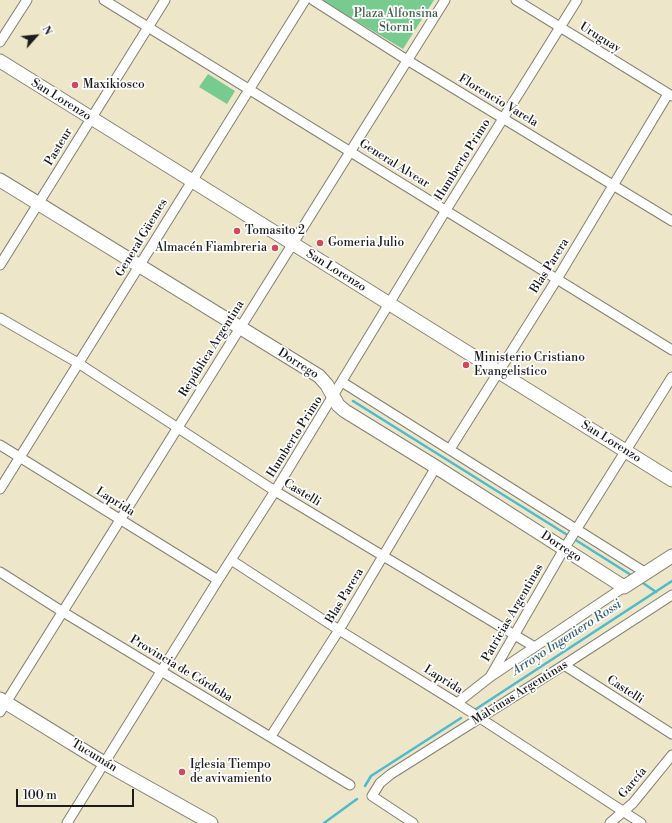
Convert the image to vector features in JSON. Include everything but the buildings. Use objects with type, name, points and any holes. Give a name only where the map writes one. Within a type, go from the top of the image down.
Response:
[{"type":"street","points":[[0,42],[27,0]]},
{"type":"street","name":"General Alvear","points":[[104,0],[672,350]]},
{"type":"street","name":"Pasteur","points":[[0,265],[90,118],[165,0]]},
{"type":"street","name":"General Güemes","points":[[0,489],[305,0]]},
{"type":"street","name":"Florencio Varela","points":[[313,0],[407,60],[672,221]]},
{"type":"street","name":"República Argentina","points":[[2,704],[63,612],[177,426],[445,0]]},
{"type":"street","name":"Uruguay","points":[[516,0],[670,95]]},
{"type":"street","name":"Humberto Primo","points":[[67,823],[275,491],[446,210],[561,28],[577,0]]},
{"type":"street","name":"San Lorenzo","points":[[0,61],[672,480]]},
{"type":"street","name":"Blas Parera","points":[[450,449],[670,95]]},
{"type":"street","name":"Dorrego","points":[[0,180],[323,379],[333,397],[344,411],[436,467],[624,587]]},
{"type":"street","name":"Castelli","points":[[0,318],[78,363],[275,491],[534,646]]},
{"type":"street","name":"Patricias Argentinas","points":[[490,676],[564,549],[578,530],[672,378]]},
{"type":"street","name":"Dorrego","points":[[342,382],[646,573]]},
{"type":"street","name":"Laprida","points":[[0,445],[218,580]]},
{"type":"street","name":"Blas Parera","points":[[271,736],[339,630],[436,467]]},
{"type":"street","points":[[460,705],[490,676],[672,556]]},
{"type":"street","name":"Laprida","points":[[231,560],[339,630],[460,705],[476,717],[640,823]]},
{"type":"street","name":"Provincia de Córdoba","points":[[0,572],[63,612],[350,785]]},
{"type":"street","name":"Malvinas Argentinas","points":[[414,823],[374,800],[372,796],[380,783],[476,717],[564,665],[672,595]]},
{"type":"street","name":"Castelli","points":[[564,665],[672,734]]},
{"type":"street","name":"Tucumán","points":[[2,704],[211,823]]},
{"type":"street","name":"García","points":[[610,823],[624,812],[672,755]]},
{"type":"green space","name":"Plaza Alfonsina Storni","points":[[321,0],[434,0],[403,49]]},
{"type":"green space","points":[[208,74],[235,91],[227,104],[199,87]]},
{"type":"waterway","points":[[353,401],[569,536]]},
{"type":"waterway","points":[[574,539],[631,575]]},
{"type":"waterway","name":"Arroyo Ingeniero Rossi","points":[[473,711],[672,581]]},
{"type":"waterway","points":[[643,583],[656,592]]},
{"type":"waterway","points":[[365,786],[371,776],[461,718]]},
{"type":"waterway","points":[[324,823],[357,799]]},
{"type":"place","name":"Maxikiosco","points":[[75,85]]},
{"type":"place","name":"Tomasito 2","points":[[237,231]]},
{"type":"place","name":"Gomeria Julio","points":[[320,243]]},
{"type":"place","name":"Almacén Fiambreria","points":[[275,248]]},
{"type":"place","name":"Ministerio Cristiano Evangelistico","points":[[466,365]]},
{"type":"place","name":"Iglesia Tiempo de avivamiento","points":[[182,772]]}]
